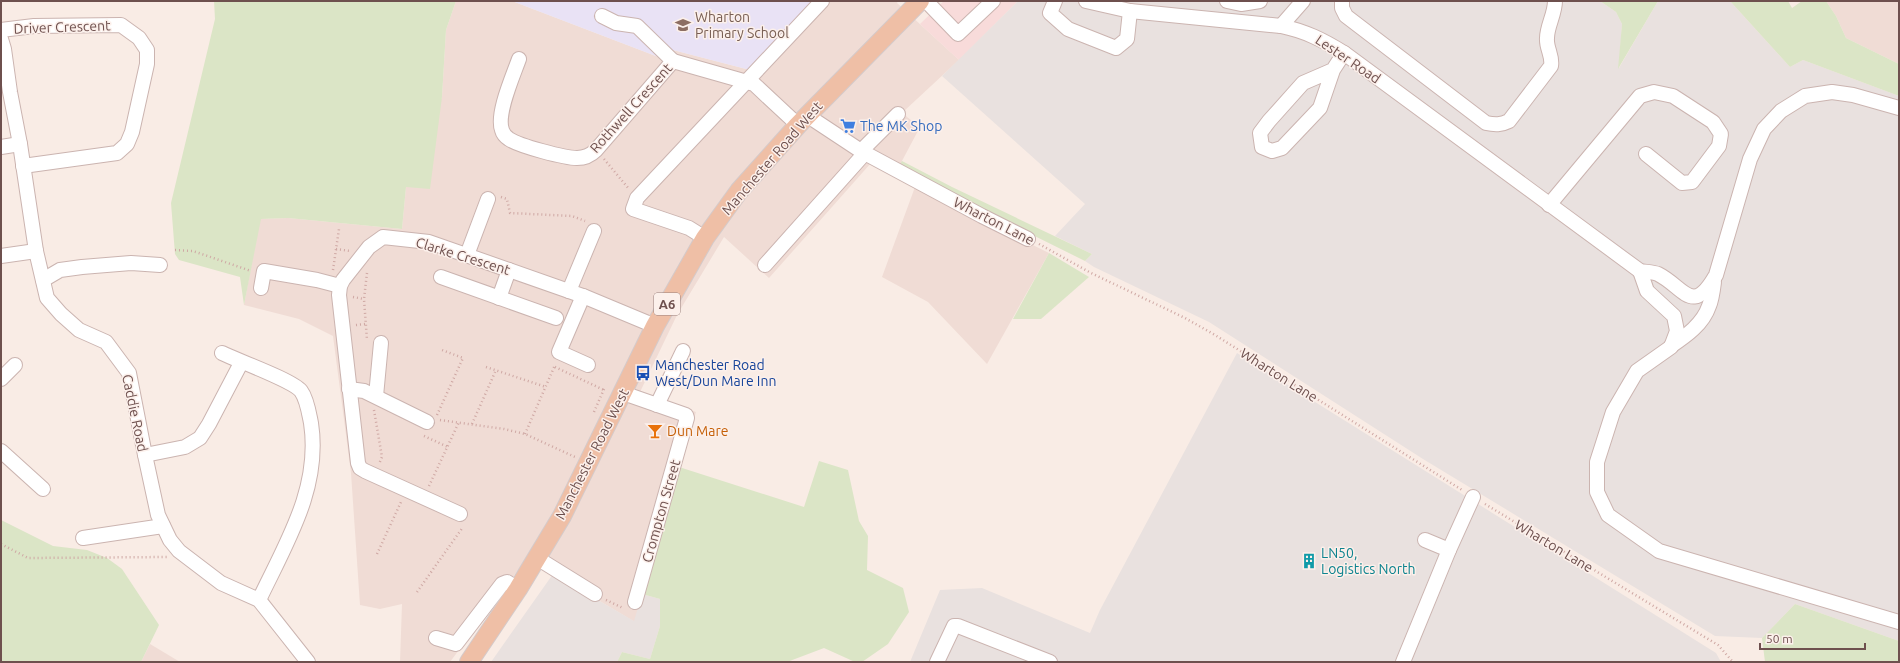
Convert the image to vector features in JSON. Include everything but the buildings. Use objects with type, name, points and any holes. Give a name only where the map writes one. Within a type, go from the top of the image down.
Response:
[{"type":"main road","name":"Manchester Road West","points":[[472,656],[518,589],[562,516],[655,326],[706,238],[739,191],[803,120],[920,1]]},
{"type":"street","points":[[706,238],[689,228],[635,204],[822,1]]},
{"type":"street","points":[[926,1],[958,34],[993,1]]},
{"type":"street","points":[[1055,1],[1050,13],[1068,30],[1116,48],[1127,40],[1130,11]]},
{"type":"street","name":"Lester Road","points":[[1086,1],[1130,11],[1281,26],[1301,30],[1318,37],[1344,53],[1640,271]]},
{"type":"street","points":[[1227,1],[1241,4],[1260,1]]},
{"type":"street","points":[[1281,26],[1303,1]]},
{"type":"street","points":[[1342,1],[1342,8],[1346,16],[1486,123],[1495,125],[1503,124],[1509,121],[1551,66],[1553,60],[1546,39],[1555,8],[1555,1]]},
{"type":"street","points":[[602,16],[616,23],[637,26],[673,60]]},
{"type":"street","name":"Driver Crescent","points":[[1,30],[34,26],[120,25],[139,38],[147,50],[147,64],[136,117],[127,144],[116,153],[23,166]]},
{"type":"street","name":"Caddie Road","points":[[1,39],[20,144],[36,251],[48,298],[61,314],[79,330],[106,342],[129,373],[144,454],[158,515],[170,540],[179,551],[221,583],[259,600],[308,662]]},
{"type":"street","points":[[1333,70],[1303,83],[1268,121],[1260,134],[1262,147],[1272,151],[1282,148],[1320,108],[1333,70],[1344,53]]},
{"type":"street","name":"Rothwell Crescent","points":[[519,59],[501,117],[500,123],[505,136],[518,143],[572,158],[585,156],[596,150],[673,60],[747,82],[758,87],[803,120]]},
{"type":"street","points":[[1549,204],[1640,96],[1654,92],[1673,96],[1712,122],[1720,134],[1719,146],[1692,182],[1682,183],[1646,154]]},
{"type":"street","points":[[1899,108],[1853,95],[1832,92],[1804,96],[1781,111],[1764,129],[1750,159],[1716,276],[1709,307],[1701,321],[1690,333],[1637,371],[1613,412],[1597,462],[1597,492],[1608,515],[1658,551],[1899,622]]},
{"type":"street","points":[[765,265],[898,114]]},
{"type":"street","name":"Wharton Lane","points":[[803,120],[982,216],[1028,238]]},
{"type":"street","points":[[1,147],[20,144]]},
{"type":"street","points":[[467,255],[488,199]]},
{"type":"street","points":[[569,291],[594,231]]},
{"type":"street","name":"Clarke Crescent","points":[[335,285],[370,247],[383,237],[429,242],[583,296],[655,326]]},
{"type":"street","points":[[1,256],[36,251]]},
{"type":"street","points":[[43,280],[60,270],[82,267],[131,263],[160,265]]},
{"type":"street","points":[[500,298],[509,270]]},
{"type":"street","points":[[261,288],[264,271],[335,285],[339,295],[349,389],[360,468],[460,514]]},
{"type":"street","points":[[1671,347],[1677,331],[1674,316],[1647,291],[1640,271],[1658,274],[1687,296],[1696,296],[1707,291],[1716,276]]},
{"type":"street","points":[[441,277],[556,318]]},
{"type":"street","points":[[583,296],[559,352],[588,365]]},
{"type":"street","points":[[373,395],[381,343]]},
{"type":"street","points":[[657,405],[683,351]]},
{"type":"street","points":[[222,353],[241,363],[289,382],[301,391],[309,409],[312,430],[313,464],[308,489],[298,517],[259,600]]},
{"type":"street","points":[[144,454],[184,447],[200,438],[241,363]]},
{"type":"street","points":[[1,379],[15,365]]},
{"type":"street","points":[[349,389],[358,389],[431,421]]},
{"type":"street","name":"Crompton Street","points":[[622,395],[686,415],[687,418],[635,602]]},
{"type":"street","points":[[1,451],[43,489]]},
{"type":"street","points":[[1403,662],[1449,550],[1473,497]]},
{"type":"street","points":[[83,538],[163,526]]},
{"type":"street","points":[[1425,540],[1449,550]]},
{"type":"street","points":[[537,558],[595,594]]},
{"type":"street","points":[[436,638],[456,644],[502,584],[507,582],[518,589]]},
{"type":"street","points":[[937,662],[950,631],[955,626],[993,639],[1050,662]]},
{"type":"path","points":[[596,150],[635,204]]},
{"type":"path","points":[[488,199],[495,195],[507,199],[510,213],[572,216],[592,224],[594,231]]},
{"type":"path","points":[[335,285],[339,229]]},
{"type":"path","name":"Wharton Lane","points":[[1028,238],[1091,273],[1185,318],[1215,335],[1473,497],[1718,645],[1733,662]]},
{"type":"path","points":[[367,348],[364,298],[370,247]]},
{"type":"path","points":[[175,250],[193,251],[252,272],[263,274]]},
{"type":"path","points":[[431,421],[463,358],[442,350]]},
{"type":"path","points":[[525,434],[561,352]]},
{"type":"path","points":[[486,367],[546,387]]},
{"type":"path","points":[[554,367],[622,395]]},
{"type":"path","points":[[472,424],[496,370]]},
{"type":"path","points":[[373,395],[382,457],[373,475]]},
{"type":"path","points":[[431,421],[440,420],[459,422],[525,434],[588,462]]},
{"type":"path","points":[[424,497],[459,422]]},
{"type":"path","points":[[377,554],[406,490]]},
{"type":"path","points":[[418,592],[467,520],[460,514]]},
{"type":"path","points":[[1,544],[28,558],[174,556],[179,551]]},
{"type":"path","points":[[595,594],[618,607],[630,609],[633,608],[635,602]]},
{"type":"shaded area","points":[[456,1],[512,1],[661,58],[669,49],[750,70],[813,1],[898,1],[897,3],[959,60],[903,112],[920,127],[894,176],[871,163],[769,278],[724,237],[677,315],[640,392],[696,412],[635,622],[527,558],[450,662],[400,662],[402,604],[380,609],[360,605],[351,473],[333,336],[299,319],[244,305],[260,219],[288,218],[402,229],[406,187],[442,97],[446,30]]},
{"type":"shaded area","name":"Wharton Primary School","points":[[512,1],[813,1],[750,70],[669,49],[661,58]]},
{"type":"shaded area","points":[[944,1],[1018,1],[959,60],[920,24]]},
{"type":"shaded area","points":[[1018,1],[1600,1],[1616,12],[1622,24],[1619,68],[1658,1],[1730,1],[1790,67],[1803,60],[1899,96],[1899,641],[1795,604],[1762,638],[1715,636],[1423,459],[1209,322],[1094,267],[1085,261],[1092,254],[1055,236],[1085,204],[942,76]]},
{"type":"shaded area","points":[[1826,1],[1899,1],[1899,64],[1846,38],[1836,16]]},
{"type":"shaded area","points":[[915,187],[1049,253],[987,364],[928,302],[882,277]]},
{"type":"shaded area","points":[[1237,353],[1716,653],[1721,662],[910,662],[940,590],[982,588],[1090,633],[1100,610]]},
{"type":"shaded area","points":[[553,574],[634,621],[642,594],[660,599],[660,626],[650,659],[622,652],[617,662],[491,662]]},
{"type":"shaded area","points":[[150,644],[180,662],[141,662]]},
{"type":"green space","points":[[214,1],[456,1],[446,30],[442,97],[430,189],[406,187],[402,229],[288,218],[261,219],[244,305],[240,277],[179,260],[175,254],[171,203],[215,19]]},
{"type":"green space","points":[[1600,1],[1658,1],[1618,69],[1622,24],[1616,12]]},
{"type":"green space","points":[[1730,1],[1788,1],[1792,8],[1802,1],[1826,1],[1836,16],[1846,38],[1899,64],[1899,96],[1803,60],[1790,67]]},
{"type":"green space","points":[[902,161],[952,187],[1092,254],[1085,261],[966,202],[900,164]]},
{"type":"green space","points":[[1049,253],[1089,277],[1041,319],[1013,319]]},
{"type":"green space","points":[[819,461],[848,470],[859,521],[868,536],[867,570],[903,588],[909,612],[888,644],[862,662],[855,662],[824,648],[787,662],[617,662],[622,652],[650,659],[660,626],[660,599],[642,594],[679,467],[804,507]]},
{"type":"green space","points":[[1,520],[53,546],[87,550],[107,558],[122,569],[159,625],[141,662],[1,662]]},
{"type":"green space","points":[[1795,604],[1899,641],[1899,662],[1765,662],[1762,638]]},
{"type":"place","name":"Wharton Primary School","points":[[683,25]]},
{"type":"place","name":"The MK Shop","points":[[848,126]]},
{"type":"place","name":"Manchester Road West/Dun Mare Inn","points":[[643,373]]},
{"type":"place","name":"Dun Mare","points":[[655,431]]},
{"type":"place","name":"LN50, Logistics North","points":[[1309,561]]}]
